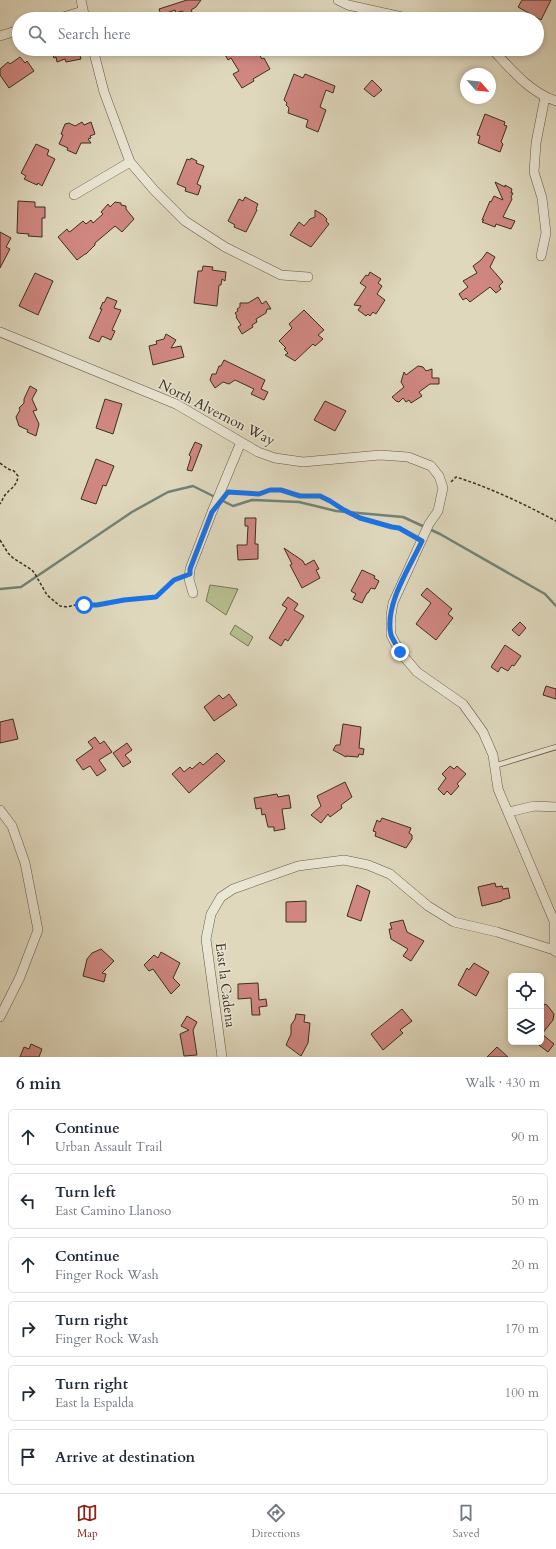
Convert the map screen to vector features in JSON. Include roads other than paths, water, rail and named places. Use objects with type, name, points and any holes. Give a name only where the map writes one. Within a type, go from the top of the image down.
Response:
[{"type":"street","points":[[81,0],[83,12]]},
{"type":"street","points":[[338,0],[348,5],[380,12]]},
{"type":"street","points":[[0,36],[12,32]]},
{"type":"street","points":[[95,56],[104,92],[130,162],[154,190],[185,221],[224,247],[281,275],[308,277]]},
{"type":"street","points":[[499,56],[530,88],[545,98],[556,101]]},
{"type":"street","points":[[541,256],[546,233],[542,198],[534,172],[536,143],[545,98]]},
{"type":"street","points":[[74,195],[130,162]]},
{"type":"street","name":"North Alvernon Way","points":[[0,332],[176,404],[258,452],[275,458],[303,462],[380,454],[408,456],[431,466],[439,476],[443,488],[438,511],[429,524],[393,603],[391,615],[391,635],[400,652],[417,672],[463,704],[483,732],[493,755],[494,766]]},
{"type":"street","points":[[193,593],[189,579],[190,569],[241,442]]},
{"type":"street","points":[[494,766],[498,789],[554,921],[555,951]]},
{"type":"street","points":[[509,812],[534,806],[556,807]]},
{"type":"street","points":[[0,810],[12,826],[25,863],[38,930],[20,976],[0,1017]]},
{"type":"street","name":"East la Cadena","points":[[222,1057],[206,939],[211,914],[221,897],[233,889],[298,866],[344,860],[368,865],[390,874],[428,906],[454,922],[496,932],[555,951]]},
{"type":"lane","points":[[494,766],[556,747]]},
{"type":"waterway","points":[[0,589],[21,587],[132,512],[168,492],[193,486],[233,506],[252,500],[299,502],[336,511],[403,517],[440,534],[545,594],[556,606]]}]
